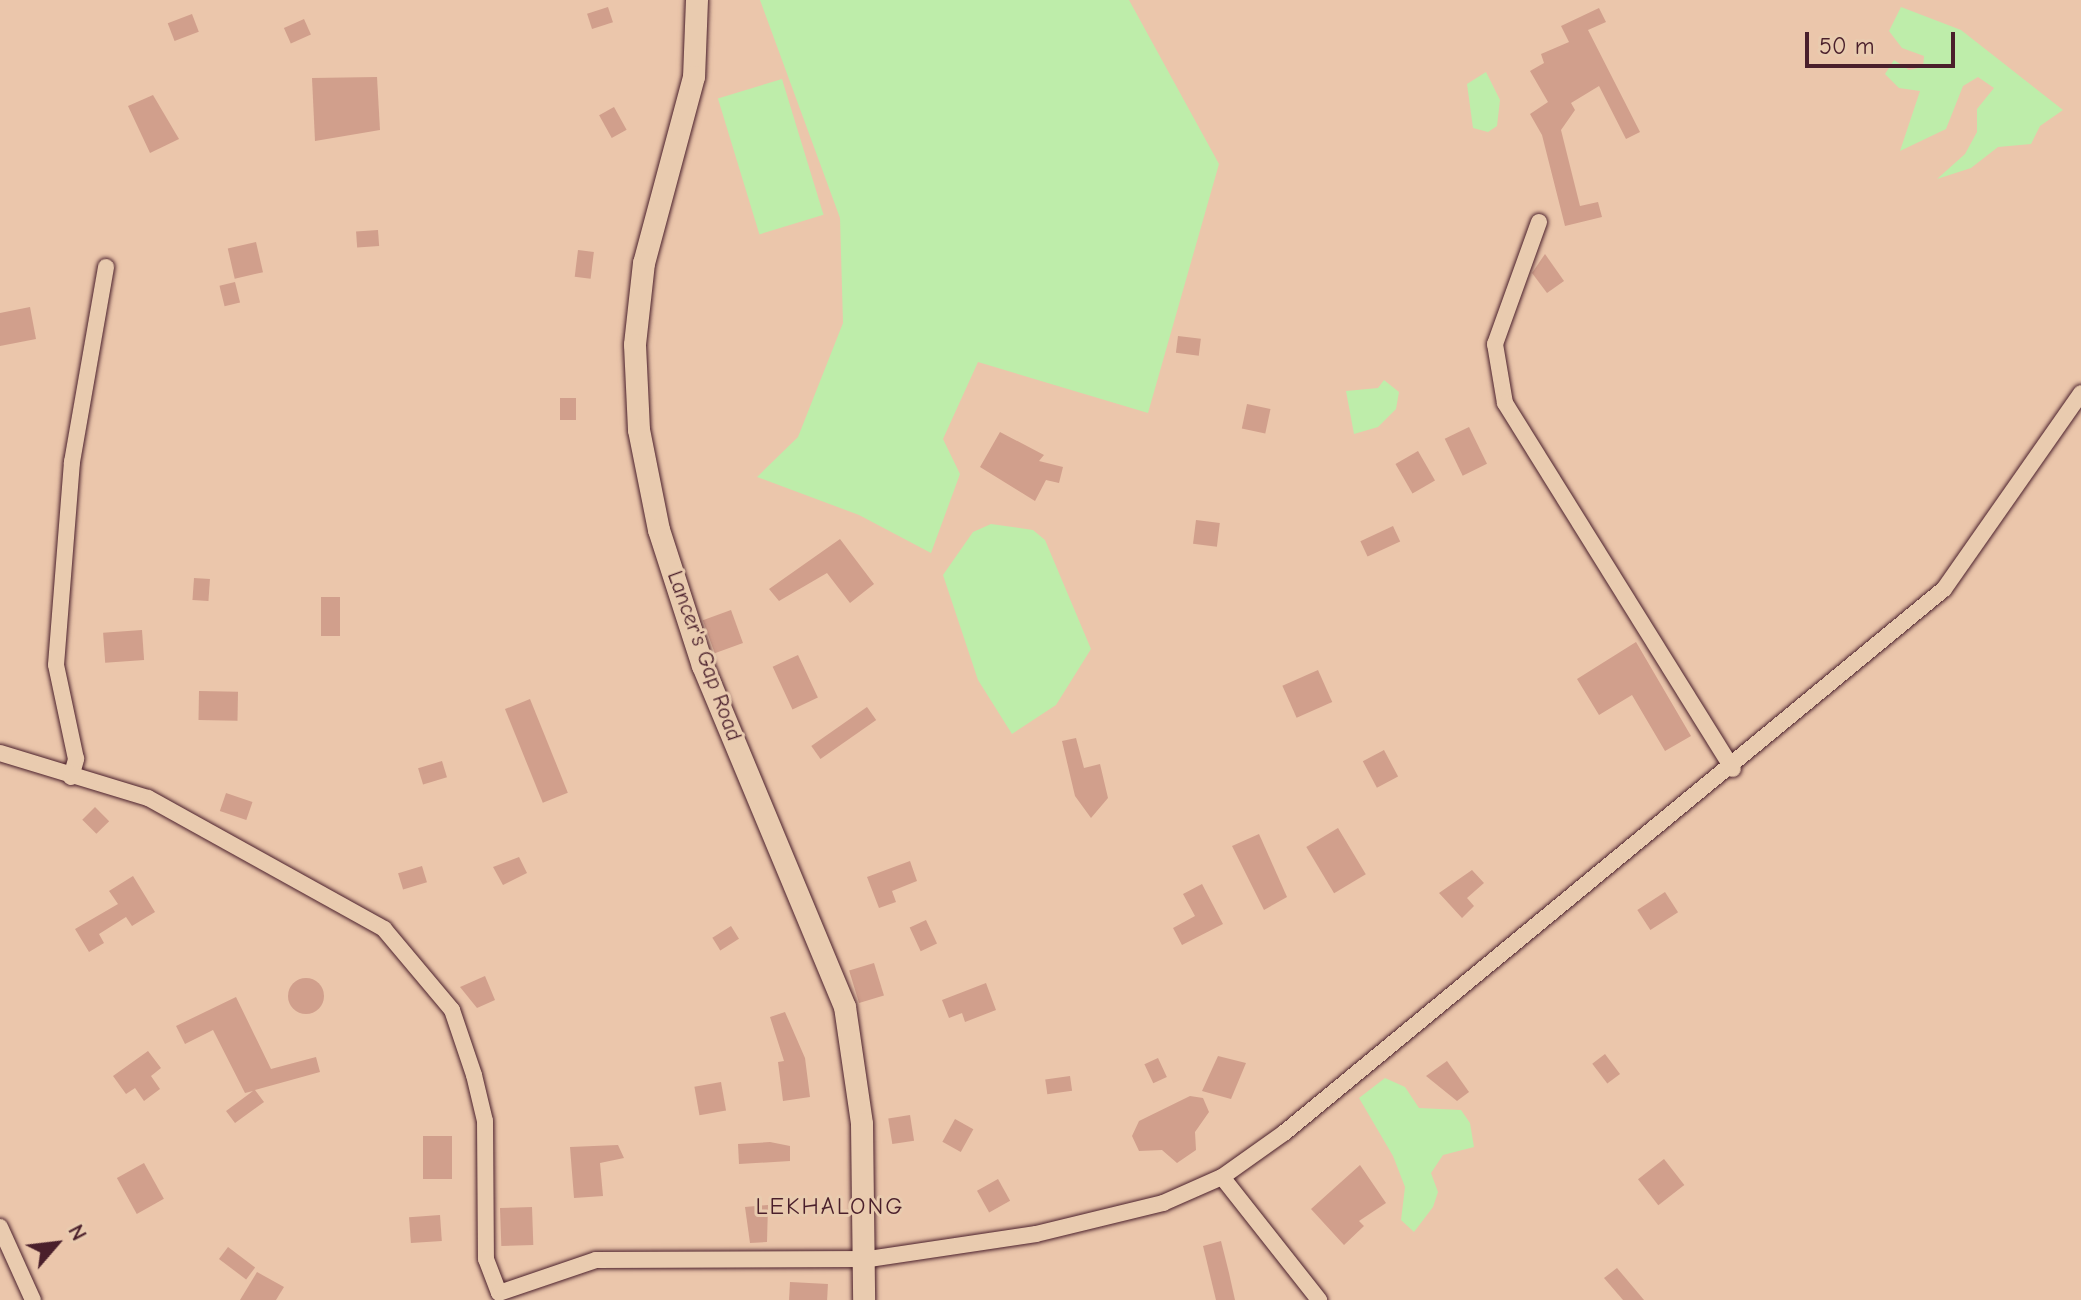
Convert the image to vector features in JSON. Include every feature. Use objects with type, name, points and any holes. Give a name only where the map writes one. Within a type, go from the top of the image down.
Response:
[{"type":"main road","name":"Lancer's Gap Road","points":[[697,0],[694,77],[644,263],[635,345],[639,430],[659,530],[703,666],[845,1007],[862,1124],[869,1259],[864,1300]]},
{"type":"street","points":[[1539,222],[1495,344],[1505,403],[1733,769]]},
{"type":"street","points":[[71,777],[76,759],[56,665],[72,462],[106,267]]},
{"type":"street","points":[[0,753],[148,798],[384,929],[452,1010],[481,1099],[486,1259],[497,1298],[596,1260],[869,1259],[1036,1234],[1163,1203],[1222,1177],[1733,769],[1944,589],[2081,393]]},
{"type":"street","points":[[1222,1177],[1319,1300]]},
{"type":"street","points":[[0,1227],[33,1300]]},
{"type":"green space","points":[[760,0],[1129,0],[1219,164],[1148,413],[978,362],[943,439],[960,474],[931,553],[859,515],[757,477],[798,437],[843,323],[840,218]]},
{"type":"green space","points":[[1901,7],[1961,30],[2063,110],[2040,126],[2031,144],[1998,147],[1971,168],[1937,179],[1965,154],[1977,132],[1977,109],[1994,88],[1978,77],[1963,86],[1946,129],[1900,151],[1920,91],[1899,88],[1885,74],[1894,60],[1909,70],[1923,67],[1924,56],[1902,48],[1889,31]]},
{"type":"green space","points":[[1486,72],[1500,100],[1497,126],[1488,132],[1473,128],[1467,84]]},
{"type":"green space","points":[[782,79],[824,215],[759,234],[718,99]]},
{"type":"green space","points":[[1384,380],[1399,392],[1396,409],[1378,427],[1354,434],[1346,391],[1378,388]]},
{"type":"green space","points":[[991,524],[1033,530],[1045,540],[1091,649],[1056,705],[1012,734],[978,680],[943,575],[973,532]]},
{"type":"green space","points":[[1385,1078],[1405,1087],[1419,1108],[1461,1110],[1470,1123],[1474,1147],[1443,1155],[1431,1173],[1438,1192],[1433,1207],[1414,1232],[1401,1220],[1405,1187],[1393,1156],[1359,1098]]},
{"type":"building","points":[[608,7],[613,22],[592,29],[587,14]]},
{"type":"building","points":[[1599,8],[1606,22],[1588,30],[1640,132],[1626,139],[1599,86],[1571,103],[1575,110],[1561,130],[1580,206],[1598,202],[1602,217],[1565,226],[1542,135],[1530,114],[1548,102],[1530,71],[1544,63],[1541,54],[1569,42],[1561,26]]},
{"type":"building","points":[[192,14],[199,32],[175,41],[168,23]]},
{"type":"building","points":[[304,19],[311,35],[291,43],[284,28]]},
{"type":"building","points":[[377,77],[380,130],[315,141],[312,78]]},
{"type":"building","points":[[153,95],[179,139],[150,153],[128,106]]},
{"type":"building","points":[[614,107],[627,130],[612,138],[599,115]]},
{"type":"building","points":[[378,230],[379,246],[357,247],[356,232]]},
{"type":"building","points":[[256,242],[263,272],[235,279],[228,249]]},
{"type":"building","points":[[578,250],[594,252],[591,279],[575,277]]},
{"type":"building","points":[[1545,254],[1564,281],[1547,293],[1532,273]]},
{"type":"building","points":[[235,282],[240,302],[225,306],[219,286]]},
{"type":"building","points":[[30,307],[36,339],[0,346],[0,313]]},
{"type":"building","points":[[1178,336],[1201,339],[1199,356],[1176,353]]},
{"type":"building","points":[[560,398],[576,398],[576,420],[560,420]]},
{"type":"building","points":[[1247,404],[1270,409],[1265,433],[1242,428]]},
{"type":"building","points":[[1469,427],[1487,464],[1463,476],[1445,439]]},
{"type":"building","points":[[1000,432],[1044,455],[1039,461],[1063,467],[1059,483],[1046,480],[1035,501],[980,467]]},
{"type":"building","points":[[1418,451],[1435,480],[1412,493],[1395,464]]},
{"type":"building","points":[[1196,520],[1220,523],[1217,547],[1193,544]]},
{"type":"building","points":[[1393,526],[1400,541],[1368,557],[1360,541]]},
{"type":"building","points":[[840,539],[874,584],[850,603],[827,573],[779,601],[769,589]]},
{"type":"building","points":[[194,578],[210,579],[208,601],[192,600]]},
{"type":"building","points":[[321,597],[340,597],[340,636],[321,636]]},
{"type":"building","points":[[731,610],[743,643],[715,653],[703,620]]},
{"type":"building","points":[[142,630],[144,660],[105,663],[103,633]]},
{"type":"building","points":[[1636,642],[1691,736],[1665,751],[1632,695],[1599,715],[1577,679]]},
{"type":"building","points":[[798,655],[818,698],[792,709],[773,667]]},
{"type":"building","points":[[1318,670],[1332,702],[1297,718],[1282,686]]},
{"type":"building","points":[[199,691],[238,692],[237,721],[198,720]]},
{"type":"building","points":[[530,699],[568,793],[543,803],[505,709]]},
{"type":"building","points":[[867,707],[876,720],[820,759],[811,746]]},
{"type":"building","points":[[1076,738],[1084,768],[1100,764],[1108,798],[1091,818],[1075,796],[1062,741]]},
{"type":"building","points":[[1384,750],[1398,776],[1377,788],[1363,761]]},
{"type":"building","points":[[442,761],[447,777],[423,785],[418,768]]},
{"type":"building","points":[[226,793],[252,802],[246,820],[220,811]]},
{"type":"building","points":[[95,807],[109,821],[96,834],[82,820]]},
{"type":"building","points":[[1338,828],[1366,874],[1334,893],[1306,847]]},
{"type":"building","points":[[1259,834],[1287,897],[1264,910],[1232,846]]},
{"type":"building","points":[[519,857],[527,873],[503,885],[493,867]]},
{"type":"building","points":[[910,861],[917,881],[892,891],[896,902],[879,908],[867,877]]},
{"type":"building","points":[[422,866],[427,882],[403,890],[398,873]]},
{"type":"building","points":[[1472,870],[1484,883],[1467,898],[1474,906],[1462,918],[1439,893]]},
{"type":"building","points":[[133,876],[155,912],[132,926],[126,917],[99,934],[104,943],[89,952],[75,929],[118,904],[109,891]]},
{"type":"building","points":[[1202,884],[1223,924],[1182,945],[1173,928],[1195,916],[1183,894]]},
{"type":"building","points":[[1665,892],[1678,912],[1650,930],[1637,910]]},
{"type":"building","points":[[926,920],[937,944],[921,951],[910,928]]},
{"type":"building","points":[[731,926],[739,939],[720,950],[712,938]]},
{"type":"building","points":[[874,963],[884,996],[859,1003],[849,971]]},
{"type":"building","points":[[485,976],[495,1000],[477,1008],[460,987]]},
{"type":"building","points":[[306,978],[318,984],[324,996],[318,1008],[306,1014],[294,1008],[288,996],[294,984]]},
{"type":"building","points":[[986,983],[996,1010],[965,1022],[962,1013],[949,1018],[942,1000]]},
{"type":"building","points":[[236,997],[271,1069],[316,1057],[320,1072],[255,1090],[264,1102],[235,1123],[226,1111],[253,1091],[245,1093],[213,1030],[185,1044],[176,1026]]},
{"type":"building","points":[[785,1012],[805,1058],[810,1097],[783,1101],[778,1062],[784,1061],[770,1017]]},
{"type":"building","points":[[148,1051],[161,1068],[151,1076],[160,1089],[144,1101],[135,1088],[126,1094],[113,1076]]},
{"type":"building","points":[[1605,1054],[1620,1074],[1607,1084],[1592,1064]]},
{"type":"building","points":[[1218,1056],[1246,1063],[1231,1099],[1202,1091]]},
{"type":"building","points":[[1158,1058],[1167,1077],[1153,1083],[1144,1064]]},
{"type":"building","points":[[1447,1061],[1469,1092],[1457,1101],[1426,1076]]},
{"type":"building","points":[[1070,1076],[1072,1091],[1047,1094],[1045,1079]]},
{"type":"building","points":[[721,1082],[726,1111],[699,1115],[694,1087]]},
{"type":"building","points":[[1190,1096],[1203,1098],[1209,1112],[1195,1132],[1196,1150],[1177,1163],[1162,1150],[1139,1151],[1132,1136],[1139,1121]]},
{"type":"building","points":[[910,1115],[914,1141],[892,1144],[888,1118]]},
{"type":"building","points":[[955,1119],[973,1129],[961,1152],[942,1142]]},
{"type":"building","points":[[423,1136],[452,1136],[452,1179],[423,1179]]},
{"type":"building","points":[[770,1142],[790,1146],[790,1161],[739,1164],[738,1144]]},
{"type":"building","points":[[618,1145],[624,1158],[600,1163],[603,1196],[574,1198],[570,1147]]},
{"type":"building","points":[[1664,1159],[1684,1185],[1658,1205],[1638,1179]]},
{"type":"building","points":[[144,1163],[164,1199],[137,1214],[117,1178]]},
{"type":"building","points":[[1360,1165],[1386,1203],[1359,1221],[1364,1226],[1344,1245],[1311,1209]]},
{"type":"building","points":[[998,1179],[1010,1201],[989,1213],[977,1191]]},
{"type":"building","points":[[768,1205],[767,1242],[750,1243],[745,1207]]},
{"type":"building","points":[[532,1207],[533,1245],[501,1246],[500,1208]]},
{"type":"building","points":[[440,1215],[442,1241],[411,1243],[409,1217]]},
{"type":"building","points":[[1221,1241],[1235,1300],[1216,1300],[1203,1246]]},
{"type":"building","points":[[228,1247],[255,1267],[246,1279],[219,1259]]},
{"type":"building","points":[[1617,1268],[1644,1300],[1623,1300],[1604,1278]]},
{"type":"building","points":[[257,1272],[284,1287],[276,1300],[240,1300]]},
{"type":"building","points":[[790,1282],[828,1284],[827,1300],[789,1300]]},
{"type":"district","name":"LEKHALONG","points":[[830,1207]]}]
